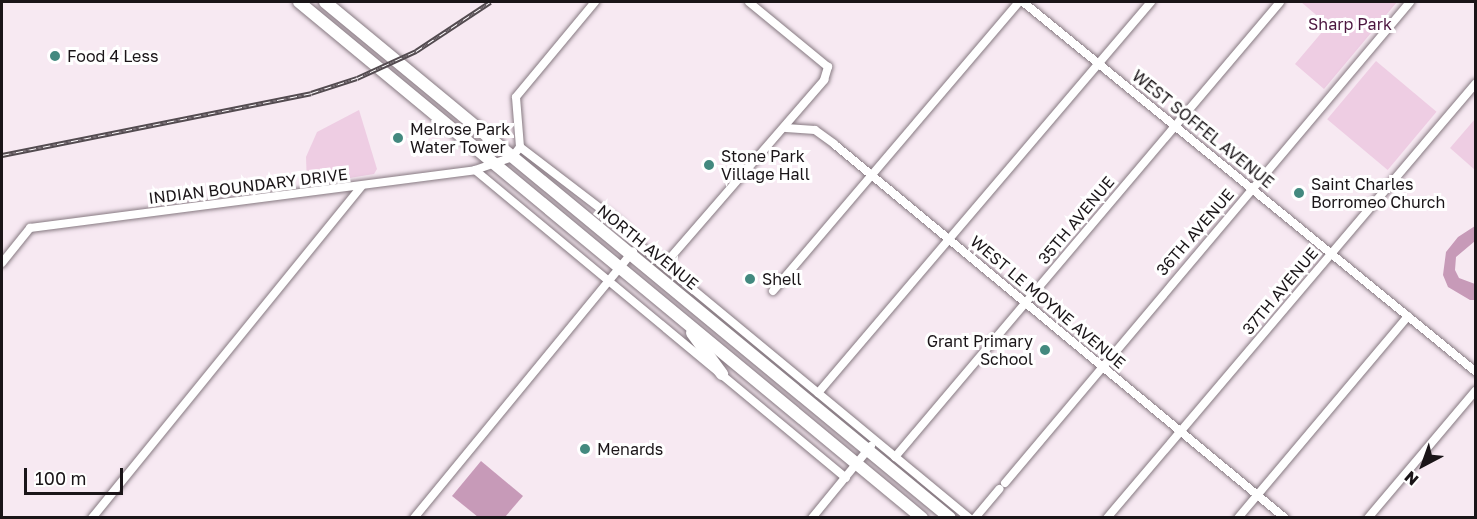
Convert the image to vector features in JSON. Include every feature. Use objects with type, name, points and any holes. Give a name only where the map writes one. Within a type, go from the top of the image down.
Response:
[{"type":"main road","name":"NORTH AVENUE","points":[[299,2],[922,518]]},
{"type":"main road","name":"NORTH AVENUE","points":[[325,2],[516,152],[634,249],[687,300],[747,350],[872,446],[950,518]]},
{"type":"main road","points":[[687,300],[702,297]]},
{"type":"main road","points":[[673,311],[722,374]]},
{"type":"main road","points":[[743,327],[740,337],[747,350]]},
{"type":"street","points":[[516,152],[516,97],[595,2]]},
{"type":"street","points":[[664,265],[774,136],[786,128],[824,80],[828,68],[749,2]]},
{"type":"street","points":[[773,291],[1021,2]]},
{"type":"street","name":"WEST SOFFEL AVENUE","points":[[1021,2],[1099,63],[1476,372]]},
{"type":"street","points":[[818,393],[1151,2]]},
{"type":"street","name":"35TH AVENUE","points":[[894,457],[1280,2]]},
{"type":"street","name":"36TH AVENUE","points":[[975,518],[1101,365],[1410,2]]},
{"type":"street","name":"37TH AVENUE","points":[[1107,518],[1476,83]]},
{"type":"street","name":"WEST LE MOYNE AVENUE","points":[[786,128],[815,130],[1285,518]]},
{"type":"street","name":"INDIAN BOUNDARY DRIVE","points":[[2,263],[30,228],[362,187],[476,170],[516,152]]},
{"type":"street","points":[[476,170],[846,478]]},
{"type":"street","points":[[92,518],[362,187]]},
{"type":"street","points":[[414,518],[634,249]]},
{"type":"street","name":"NORTH AVENUE","points":[[634,249],[664,265],[743,327],[818,393],[872,446],[894,457],[969,518]]},
{"type":"street","points":[[1238,518],[1408,316]]},
{"type":"street","points":[[1368,518],[1476,390]]},
{"type":"street","points":[[812,518],[872,446]]},
{"type":"green space","name":"Sharp Park","points":[[1301,2],[1397,2],[1324,89],[1295,64],[1328,25]]},
{"type":"green space","points":[[1376,61],[1437,112],[1388,170],[1327,119]]},
{"type":"green space","points":[[359,110],[377,169],[374,174],[307,185],[306,157],[317,132]]},
{"type":"green space","points":[[1475,119],[1475,170],[1450,148]]},
{"type":"shaded area","points":[[1475,226],[1475,241],[1456,257],[1455,270],[1459,278],[1475,284],[1475,300],[1470,300],[1448,287],[1443,275],[1446,252],[1458,237]]},
{"type":"shaded area","points":[[481,461],[523,496],[505,517],[478,517],[452,496]]},
{"type":"railway","points":[[2,155],[311,93],[357,78],[416,51],[490,2]]},
{"type":"place","name":"Food 4 Less","points":[[55,56]]},
{"type":"place","name":"Melrose Park Water Tower","points":[[398,138]]},
{"type":"place","name":"Stone Park Village Hall","points":[[709,165]]},
{"type":"place","name":"Saint Charles Borromeo Church","points":[[1299,193]]},
{"type":"place","name":"Shell","points":[[750,279]]},
{"type":"place","name":"Grant Primary School","points":[[1045,350]]},
{"type":"place","name":"Menards","points":[[585,449]]}]
